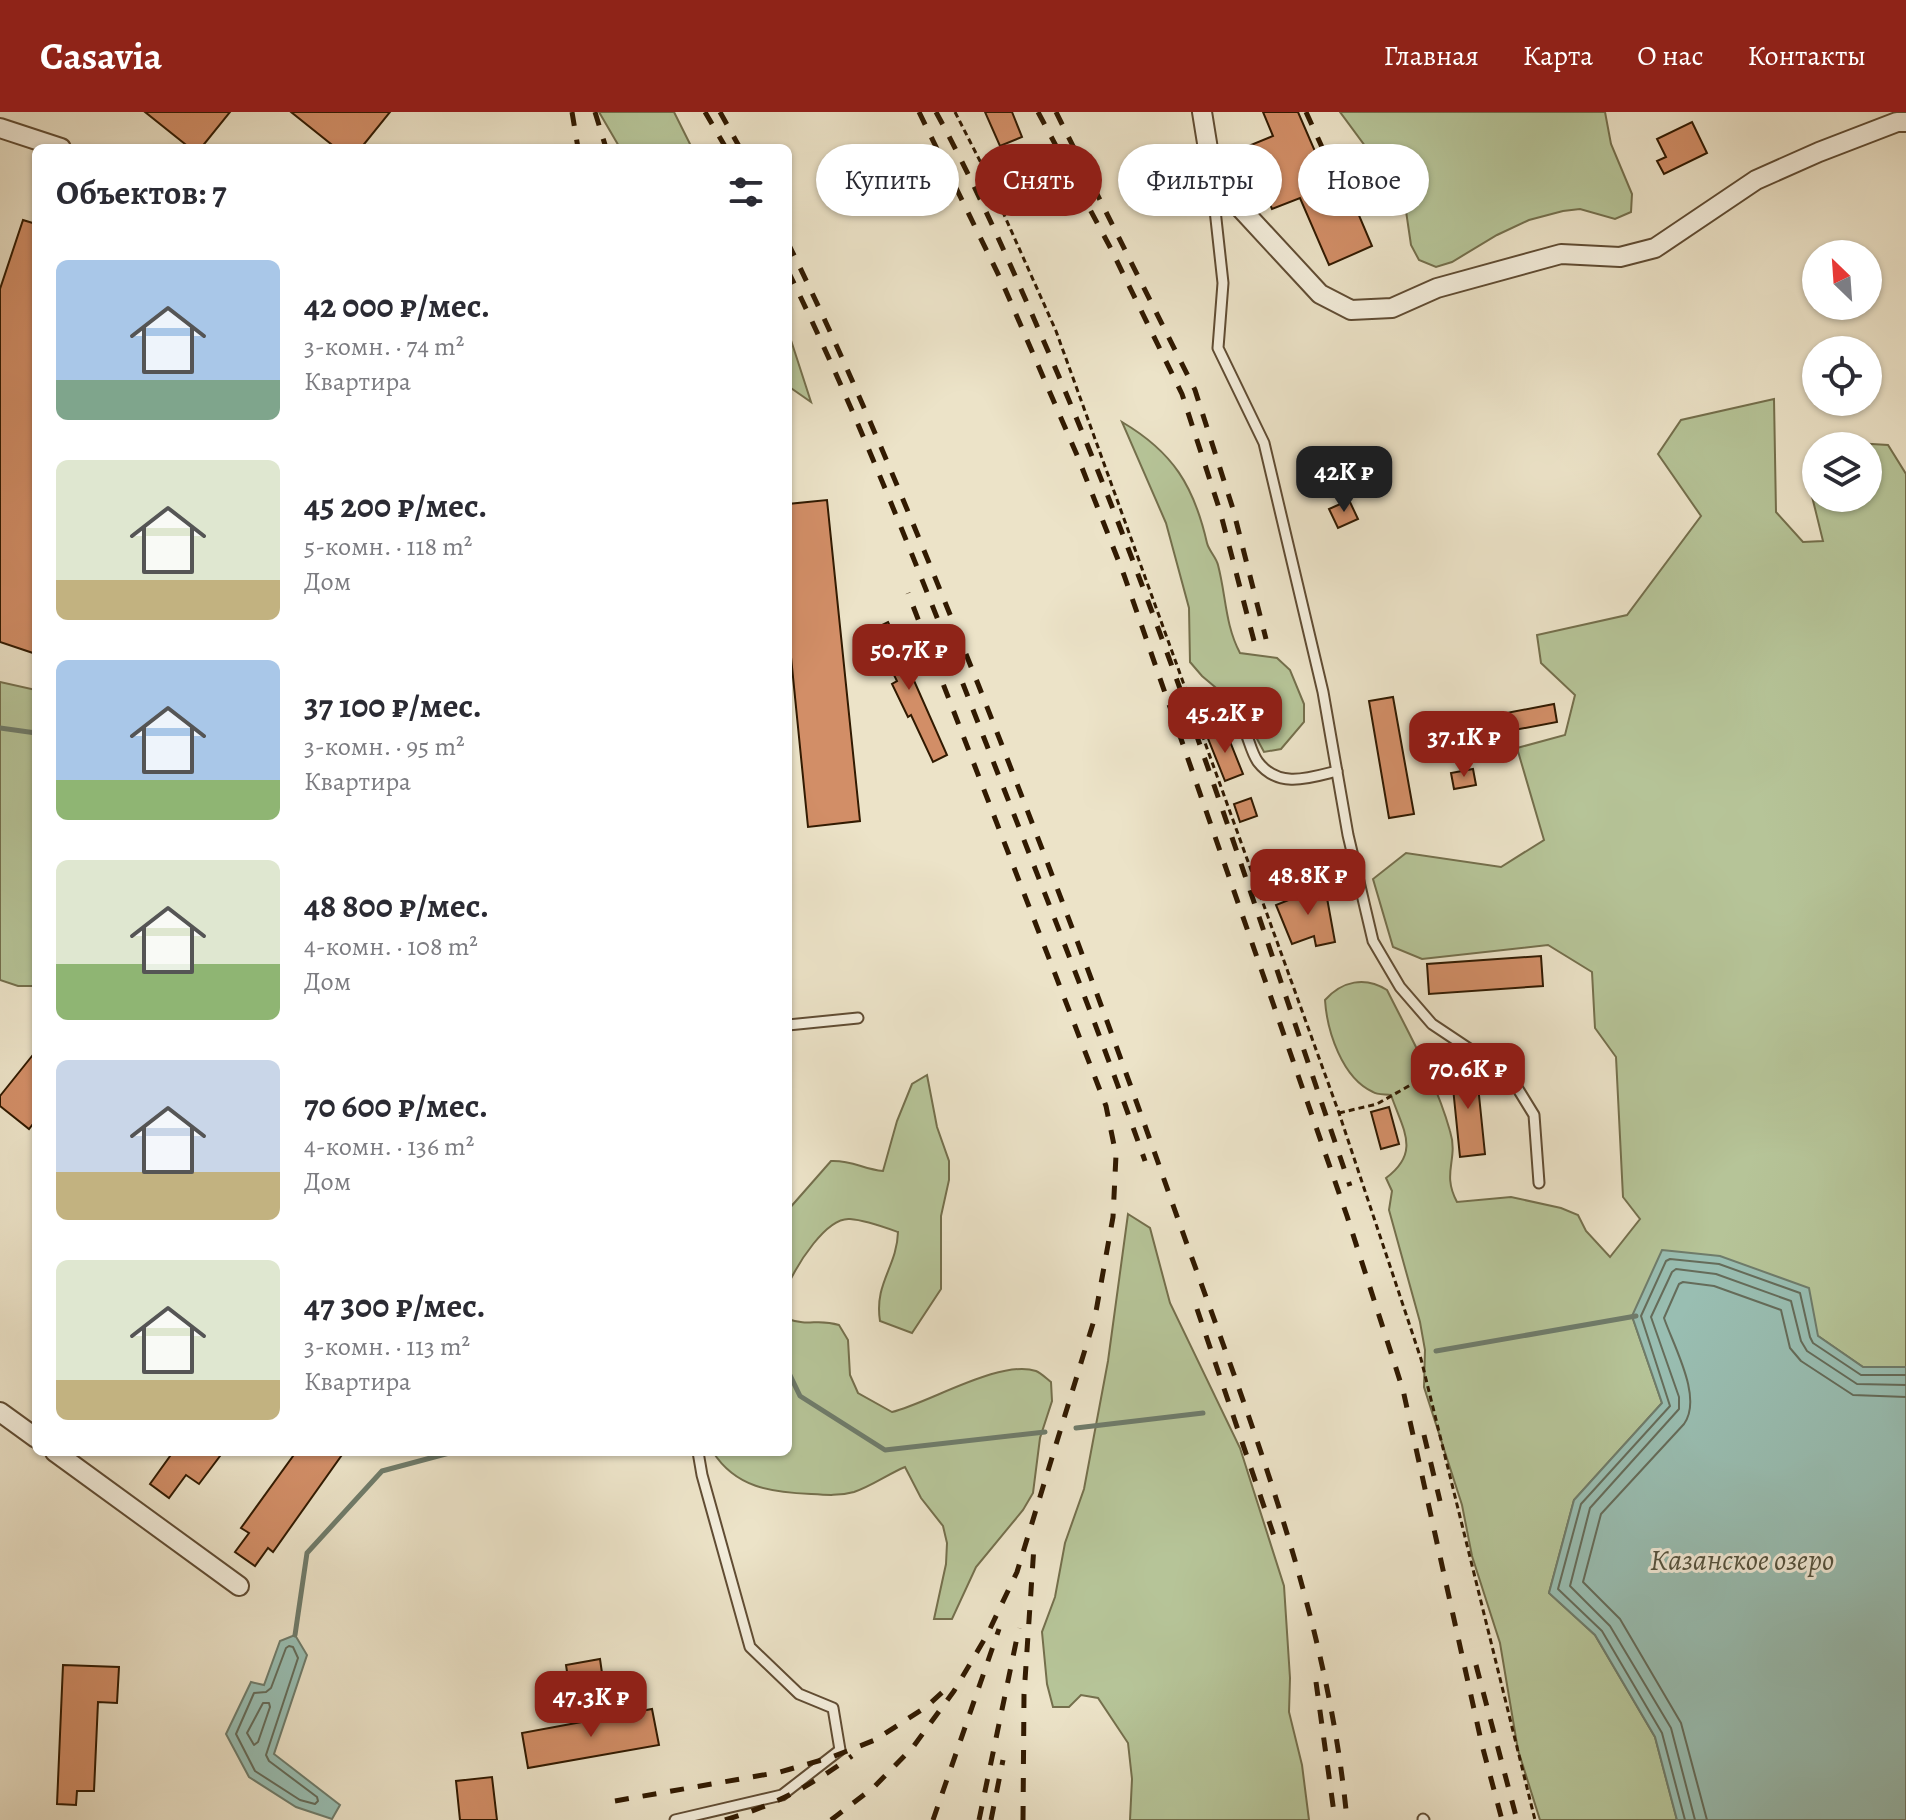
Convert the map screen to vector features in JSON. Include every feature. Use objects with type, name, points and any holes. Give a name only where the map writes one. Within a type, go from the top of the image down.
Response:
[{"type":"street","points":[[1202,112],[1207,144]]},
{"type":"street","points":[[1248,216],[1320,294],[1351,310],[1392,308],[1437,288],[1561,254],[1620,257],[1655,248],[1756,180],[1819,152],[1897,122],[1906,122]]},
{"type":"street","points":[[0,128],[49,144]]},
{"type":"street","points":[[0,1412],[32,1435]]},
{"type":"street","points":[[60,1456],[239,1586]]},
{"type":"lane","points":[[1216,216],[1223,283],[1218,348],[1264,443],[1323,692],[1348,835],[1373,941],[1400,987],[1432,1024],[1510,1076],[1534,1115],[1539,1183]]},
{"type":"lane","points":[[1245,731],[1258,761],[1279,779],[1299,780],[1337,771]]},
{"type":"lane","points":[[792,1025],[858,1018]]},
{"type":"lane","points":[[675,1820],[782,1795],[840,1750],[833,1708],[799,1694],[750,1647],[699,1456]]},
{"type":"path","points":[[955,112],[1056,331],[1339,1113],[1421,1359],[1535,1820]]},
{"type":"path","points":[[1339,1113],[1377,1104],[1472,1050]]},
{"type":"green space","points":[[599,112],[674,112],[690,144],[618,144]]},
{"type":"green space","points":[[1340,112],[1605,112],[1611,144],[1632,194],[1631,212],[1615,219],[1580,209],[1529,220],[1452,262],[1436,267],[1419,260],[1411,245],[1407,216],[1429,216],[1429,144],[1364,144]]},
{"type":"green space","points":[[792,343],[811,402],[792,389]]},
{"type":"green space","points":[[1774,399],[1776,512],[1803,542],[1823,541],[1816,512],[1882,512],[1882,445],[1888,445],[1906,474],[1906,1367],[1863,1367],[1818,1336],[1632,1316],[1662,1403],[1574,1500],[1549,1593],[1595,1635],[1655,1737],[1677,1820],[1540,1820],[1518,1750],[1500,1643],[1472,1556],[1462,1505],[1424,1387],[1425,1350],[1420,1322],[1389,1210],[1392,1191],[1386,1178],[1403,1159],[1406,1150],[1404,1130],[1391,1095],[1375,1093],[1362,1085],[1345,1065],[1333,1039],[1325,1000],[1339,988],[1354,983],[1370,983],[1387,990],[1422,1059],[1444,1112],[1453,1150],[1450,1182],[1457,1202],[1511,1197],[1561,1208],[1578,1215],[1586,1231],[1610,1257],[1640,1219],[1623,1197],[1616,1057],[1595,1028],[1592,972],[1548,945],[1422,959],[1393,947],[1373,879],[1406,853],[1501,867],[1544,840],[1517,748],[1565,735],[1575,695],[1541,663],[1537,635],[1627,615],[1701,516],[1658,454],[1681,420]]},
{"type":"green space","points":[[1122,422],[1140,433],[1168,458],[1188,488],[1208,546],[1218,565],[1229,621],[1240,653],[1277,658],[1290,670],[1304,704],[1304,722],[1281,749],[1264,752],[1256,737],[1255,719],[1245,705],[1228,698],[1190,662],[1189,608],[1166,523]]},
{"type":"green space","points":[[0,682],[32,689],[32,986],[18,986],[0,980]]},
{"type":"green space","points":[[927,1075],[937,1127],[949,1161],[949,1180],[941,1216],[941,1289],[912,1333],[880,1321],[880,1296],[898,1232],[862,1221],[841,1220],[813,1244],[792,1277],[792,1205],[831,1161],[883,1171],[897,1121],[912,1084]]},
{"type":"green space","points":[[1128,1214],[1150,1228],[1170,1303],[1240,1448],[1284,1586],[1289,1712],[1302,1765],[1309,1820],[1130,1820],[1132,1779],[1128,1743],[1098,1698],[1081,1695],[1069,1707],[1053,1707],[1047,1684],[1042,1632],[1055,1597],[1065,1543],[1084,1489],[1108,1361]]},
{"type":"green space","points":[[792,1320],[839,1325],[848,1340],[850,1375],[858,1393],[892,1412],[1004,1371],[1036,1371],[1051,1382],[1052,1401],[1040,1438],[1033,1493],[1023,1510],[976,1567],[952,1619],[934,1619],[946,1564],[947,1543],[943,1526],[921,1498],[905,1467],[854,1492],[828,1495],[756,1486],[722,1464],[716,1456],[792,1456]]},
{"type":"water","name":"Казанское озеро","points":[[1662,1250],[1720,1256],[1809,1288],[1818,1336],[1863,1367],[1906,1367],[1906,1820],[1677,1820],[1655,1737],[1595,1635],[1549,1593],[1574,1500],[1662,1403],[1632,1316]]},
{"type":"water","points":[[295,1635],[307,1655],[274,1754],[340,1805],[332,1819],[296,1807],[249,1777],[226,1734],[251,1682],[264,1685],[280,1641]]},
{"type":"building","points":[[145,112],[230,112],[204,144],[185,144]]},
{"type":"building","points":[[291,112],[390,112],[364,144],[331,144]]},
{"type":"building","points":[[985,112],[1012,112],[1022,137],[999,144]]},
{"type":"building","points":[[1263,112],[1298,112],[1312,144],[1298,144],[1298,199],[1282,205],[1282,144],[1253,144],[1273,136]]},
{"type":"building","points":[[1692,122],[1707,153],[1664,174],[1657,161],[1666,157],[1657,139]]},
{"type":"building","points":[[1308,216],[1359,216],[1372,246],[1329,265]]},
{"type":"building","points":[[23,220],[32,223],[32,653],[0,642],[0,289]]},
{"type":"building","points":[[827,500],[860,821],[808,827],[792,667],[792,504]]},
{"type":"building","points":[[1349,500],[1358,519],[1338,528],[1329,509]]},
{"type":"building","points":[[888,622],[947,755],[933,762],[892,684],[897,681],[872,630]]},
{"type":"building","points":[[1393,697],[1414,814],[1389,818],[1369,701]]},
{"type":"building","points":[[1554,704],[1557,722],[1456,741],[1459,756],[1434,761],[1428,728]]},
{"type":"building","points":[[1225,729],[1243,774],[1225,781],[1207,736]]},
{"type":"building","points":[[1473,769],[1476,785],[1454,789],[1451,773]]},
{"type":"building","points":[[1251,798],[1257,816],[1240,822],[1234,804]]},
{"type":"building","points":[[1325,887],[1335,942],[1316,946],[1314,936],[1292,944],[1276,905],[1306,893],[1306,890]]},
{"type":"building","points":[[1541,956],[1543,986],[1429,994],[1427,964]]},
{"type":"building","points":[[32,1056],[32,1125],[29,1129],[0,1106],[0,1096]]},
{"type":"building","points":[[1476,1066],[1485,1154],[1460,1157],[1451,1068]]},
{"type":"building","points":[[1389,1107],[1399,1144],[1381,1149],[1371,1112]]},
{"type":"building","points":[[170,1456],[220,1456],[199,1484],[186,1475],[169,1498],[150,1484]]},
{"type":"building","points":[[293,1456],[341,1456],[273,1552],[268,1548],[255,1566],[235,1552],[249,1533],[241,1528]]},
{"type":"building","points":[[600,1659],[603,1680],[569,1685],[566,1665]]},
{"type":"building","points":[[63,1665],[119,1667],[117,1703],[98,1702],[94,1791],[77,1791],[76,1805],[57,1804]]},
{"type":"building","points":[[652,1709],[659,1745],[528,1768],[522,1733]]},
{"type":"building","points":[[492,1777],[497,1820],[460,1820],[456,1781]]},
{"type":"waterway","points":[[0,728],[32,732]]},
{"type":"waterway","points":[[1436,1351],[1636,1316]]},
{"type":"waterway","points":[[792,1379],[800,1396],[885,1450],[1045,1432]]},
{"type":"waterway","points":[[1076,1428],[1203,1413]]},
{"type":"waterway","points":[[295,1635],[307,1553],[382,1471],[438,1456]]},
{"type":"railway","points":[[572,112],[577,144]]},
{"type":"railway","points":[[595,112],[605,144]]},
{"type":"railway","points":[[705,112],[724,144]]},
{"type":"railway","points":[[720,112],[738,144]]},
{"type":"railway","points":[[919,112],[1002,282],[1077,455],[1124,575],[1347,1216],[1403,1390],[1482,1745],[1502,1820]]},
{"type":"railway","points":[[936,112],[1024,296],[1133,562],[1172,665],[1350,1186]]},
{"type":"railway","points":[[1038,112],[1110,247],[1182,394],[1220,511],[1254,641]]},
{"type":"railway","points":[[1056,112],[1195,390],[1233,509],[1266,639]]},
{"type":"railway","points":[[1306,112],[1321,144]]},
{"type":"railway","points":[[792,251],[863,407],[978,684],[1102,1009],[1254,1432],[1302,1585],[1321,1662],[1337,1741],[1347,1820]]},
{"type":"railway","points":[[792,280],[915,561],[1145,1161]]},
{"type":"railway","points":[[831,1820],[874,1787],[913,1747],[954,1691],[987,1635],[1017,1572],[1095,1317],[1113,1217],[1116,1155],[1106,1106],[908,593]]},
{"type":"railway","points":[[1197,1309],[1274,1536]]},
{"type":"railway","points":[[1424,1435],[1440,1501]]},
{"type":"railway","points":[[1023,1820],[1024,1695],[1034,1546]]},
{"type":"railway","points":[[979,1820],[1019,1628]]},
{"type":"railway","points":[[933,1820],[999,1629]]},
{"type":"railway","points":[[1476,1665],[1517,1820]]},
{"type":"railway","points":[[1316,1682],[1335,1820]]},
{"type":"railway","points":[[615,1801],[780,1772],[832,1757],[875,1740],[926,1707],[946,1689]]},
{"type":"railway","points":[[725,1820],[791,1794],[852,1756]]},
{"type":"railway","points":[[991,1820],[1003,1760]]}]
